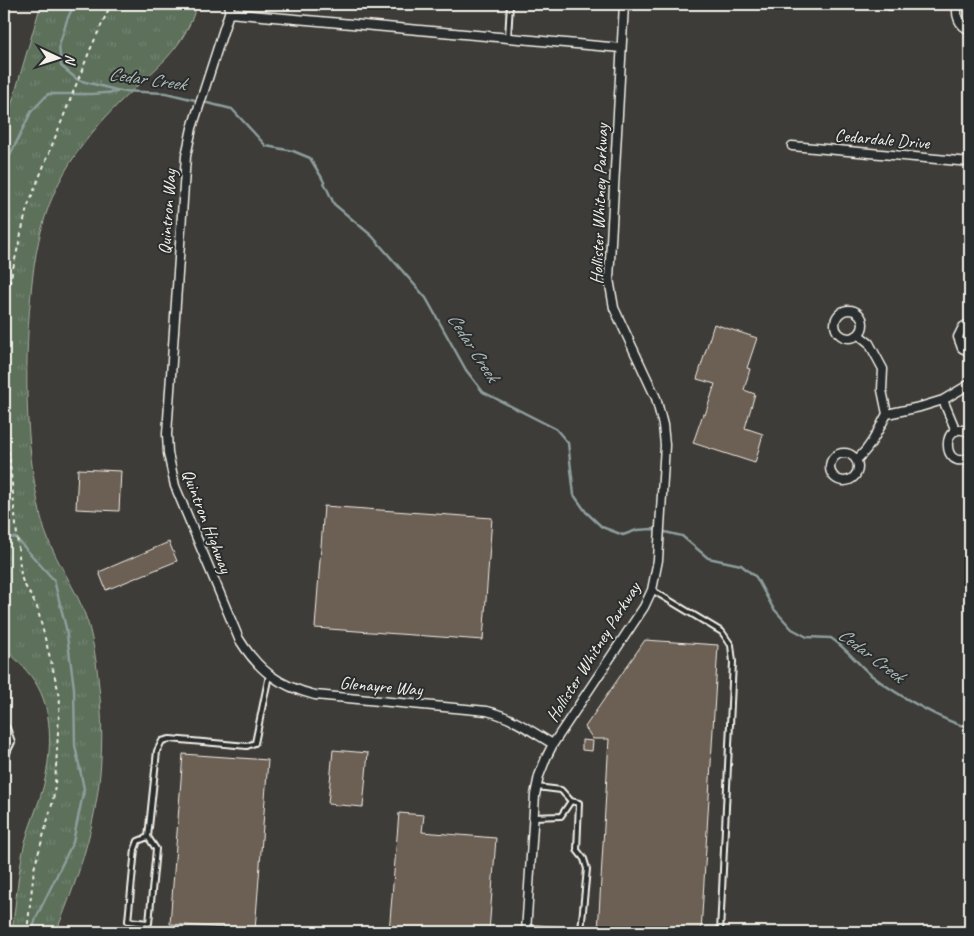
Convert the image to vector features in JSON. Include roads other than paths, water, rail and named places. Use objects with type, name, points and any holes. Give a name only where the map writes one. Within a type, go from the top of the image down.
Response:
[{"type":"street","name":"Quintron Way","points":[[167,429],[186,156],[192,128],[229,13],[230,4]]},
{"type":"street","name":"Hollister Whitney Parkway","points":[[526,930],[533,816],[537,787],[546,758],[553,744],[644,606],[652,590],[659,553],[665,445],[663,425],[656,398],[614,308],[609,280],[624,4]]},
{"type":"street","points":[[957,4],[956,15],[958,21],[962,26],[970,30]]},
{"type":"street","points":[[229,13],[621,48]]},
{"type":"street","name":"Cedardale Drive","points":[[792,146],[970,162]]},
{"type":"street","points":[[970,323],[963,327],[958,337],[962,348],[970,352]]},
{"type":"street","points":[[856,460],[864,454],[871,444],[887,414],[882,390],[883,369],[869,343],[859,335]]},
{"type":"street","points":[[887,414],[943,400],[970,384]]},
{"type":"street","points":[[943,400],[956,431]]},
{"type":"street","name":"Quintron Highway","points":[[167,429],[168,453],[174,486],[231,621]]},
{"type":"street","points":[[970,433],[961,430],[956,431],[948,439],[947,447],[949,453],[958,459],[970,457]]},
{"type":"street","name":"Glenayre Way","points":[[231,621],[247,652],[268,675],[290,687],[315,695],[487,711],[516,721],[553,744]]},
{"type":"lane","points":[[508,38],[510,4]]},
{"type":"lane","points":[[652,590],[722,632],[731,645],[733,662],[720,932]]},
{"type":"lane","points":[[148,837],[138,841],[135,849],[128,921],[149,923],[156,849],[148,837],[157,751],[162,741],[170,739],[247,746],[255,743],[268,675]]},
{"type":"lane","points":[[4,725],[12,742],[4,759]]},
{"type":"lane","points":[[526,930],[581,931],[586,869],[584,859],[577,850],[579,803],[571,802],[562,790],[537,787]]},
{"type":"lane","points":[[533,816],[561,816],[571,802]]},
{"type":"waterway","name":"Cedar Creek","points":[[74,4],[59,46],[61,66],[78,80],[120,91],[166,93],[232,109],[266,146],[293,151],[310,158],[334,204],[372,236],[426,298],[466,370],[483,392],[556,429],[568,443],[574,495],[586,512],[602,527],[623,535],[637,530],[652,529],[682,536],[708,558],[741,565],[756,577],[773,608],[792,629],[807,637],[831,638],[842,646],[871,675],[892,690],[932,713],[970,728]]},
{"type":"waterway","points":[[4,168],[31,112],[48,94],[117,92]]},
{"type":"waterway","points":[[4,536],[16,538],[54,580],[66,628],[74,688],[75,745],[84,789],[73,842],[36,918],[32,932]]}]
